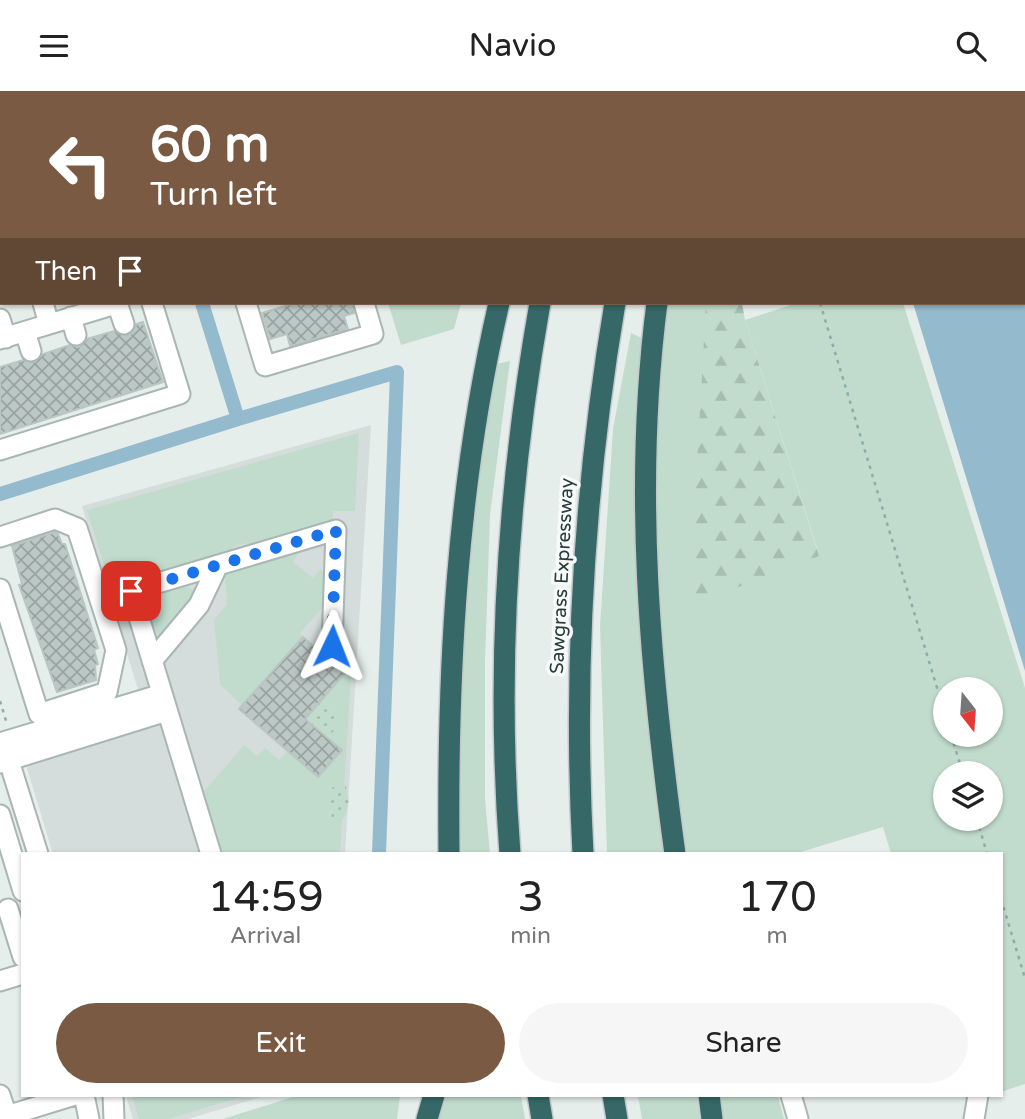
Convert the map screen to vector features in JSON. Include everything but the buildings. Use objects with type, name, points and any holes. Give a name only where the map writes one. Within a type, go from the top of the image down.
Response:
[{"type":"highway","points":[[449,852],[449,740],[455,600],[475,429],[499,305]]},
{"type":"highway","points":[[510,852],[505,767],[509,573],[525,402],[540,305]]},
{"type":"highway","name":"Sawgrass Expressway","points":[[583,852],[579,732],[581,587],[594,442],[615,305]]},
{"type":"highway","points":[[657,305],[646,448],[647,568],[656,713],[675,852]]},
{"type":"highway","points":[[427,1119],[433,1097]]},
{"type":"highway","points":[[538,1097],[542,1119]]},
{"type":"highway","points":[[613,1097],[617,1119]]},
{"type":"highway","points":[[709,1097],[712,1119]]},
{"type":"street","points":[[43,305],[48,324]]},
{"type":"street","points":[[119,305],[124,324]]},
{"type":"street","points":[[0,450],[180,394],[153,305]]},
{"type":"street","points":[[249,305],[265,366],[373,334],[365,305]]},
{"type":"street","points":[[8,332],[48,324],[74,326],[92,307]]},
{"type":"street","points":[[8,332],[31,351]]},
{"type":"street","points":[[0,537],[55,519],[77,528],[116,650],[107,692],[39,714],[0,589]]},
{"type":"street","points":[[210,852],[131,591],[336,530],[332,646]]},
{"type":"street","points":[[152,661],[199,605],[218,565]]},
{"type":"street","points":[[37,852],[2,748],[164,702]]},
{"type":"street","points":[[0,815],[21,884]]},
{"type":"street","points":[[10,908],[21,949]]},
{"type":"street","points":[[0,981],[21,975]]},
{"type":"street","points":[[0,1095],[3,1117],[68,1097]]},
{"type":"street","points":[[84,1097],[89,1119]]},
{"type":"street","points":[[113,1097],[114,1119]]},
{"type":"street","points":[[792,1097],[798,1119]]},
{"type":"street","points":[[974,1119],[978,1097]]},
{"type":"path","points":[[821,305],[934,677]]},
{"type":"path","points":[[980,831],[986,852]]},
{"type":"path","points":[[1003,906],[1025,978]]},
{"type":"shaded area","points":[[371,425],[345,852],[52,852],[16,732],[139,693],[82,506]]},
{"type":"shaded area","points":[[126,1097],[261,1097],[188,1119],[133,1119]]},
{"type":"green space","points":[[389,305],[460,305],[454,329],[401,345]]},
{"type":"green space","points":[[666,305],[707,305],[819,555],[745,320],[791,305],[904,305],[1025,688],[1025,1084],[1003,1091],[1003,852],[890,852],[883,827],[801,852],[684,852],[663,695],[650,507]]},
{"type":"green space","points":[[706,305],[742,305],[819,556],[689,606]]},
{"type":"green space","points":[[631,333],[644,339],[636,482],[639,616],[664,852],[607,852],[600,626],[613,429]]},
{"type":"green space","points":[[510,361],[490,515],[485,661],[485,799],[490,852],[453,852],[457,647],[491,365]]},
{"type":"green space","points":[[359,433],[355,511],[333,511],[332,522],[250,547],[247,543],[233,547],[231,552],[135,584],[132,578],[122,582],[124,589],[112,592],[87,510]]},
{"type":"green space","points":[[299,551],[293,562],[313,578],[321,569],[324,574],[322,608],[300,633],[303,637],[242,706],[220,684],[214,620],[227,604],[225,575]]},
{"type":"green space","points":[[184,585],[192,589],[194,598],[157,641],[153,641],[143,601],[149,596]]},
{"type":"green space","points":[[336,659],[352,660],[340,852],[218,852],[201,795],[244,745],[257,756],[265,748],[279,760],[287,751],[317,777],[341,750],[328,738],[336,728],[329,705],[322,700],[345,674],[332,662]]},
{"type":"green space","points":[[322,700],[334,710],[336,728],[328,738],[305,719]]},
{"type":"green space","points":[[338,783],[346,786],[349,802],[344,818],[332,822],[329,791]]},
{"type":"green space","points":[[133,1097],[241,1097],[168,1119],[139,1119]]},
{"type":"green space","points":[[293,1097],[400,1097],[397,1119],[223,1119]]},
{"type":"green space","points":[[437,1097],[521,1097],[525,1119],[431,1119]]},
{"type":"green space","points":[[638,1097],[697,1097],[700,1119],[642,1119]]},
{"type":"green space","points":[[717,1097],[778,1097],[784,1119],[721,1119]]},
{"type":"water","points":[[914,305],[1025,305],[1025,671]]},
{"type":"waterway","points":[[203,305],[238,419],[397,372],[379,852]]},
{"type":"waterway","points":[[0,494],[238,419]]},
{"type":"route","points":[[131,591],[336,530],[332,646]]}]
